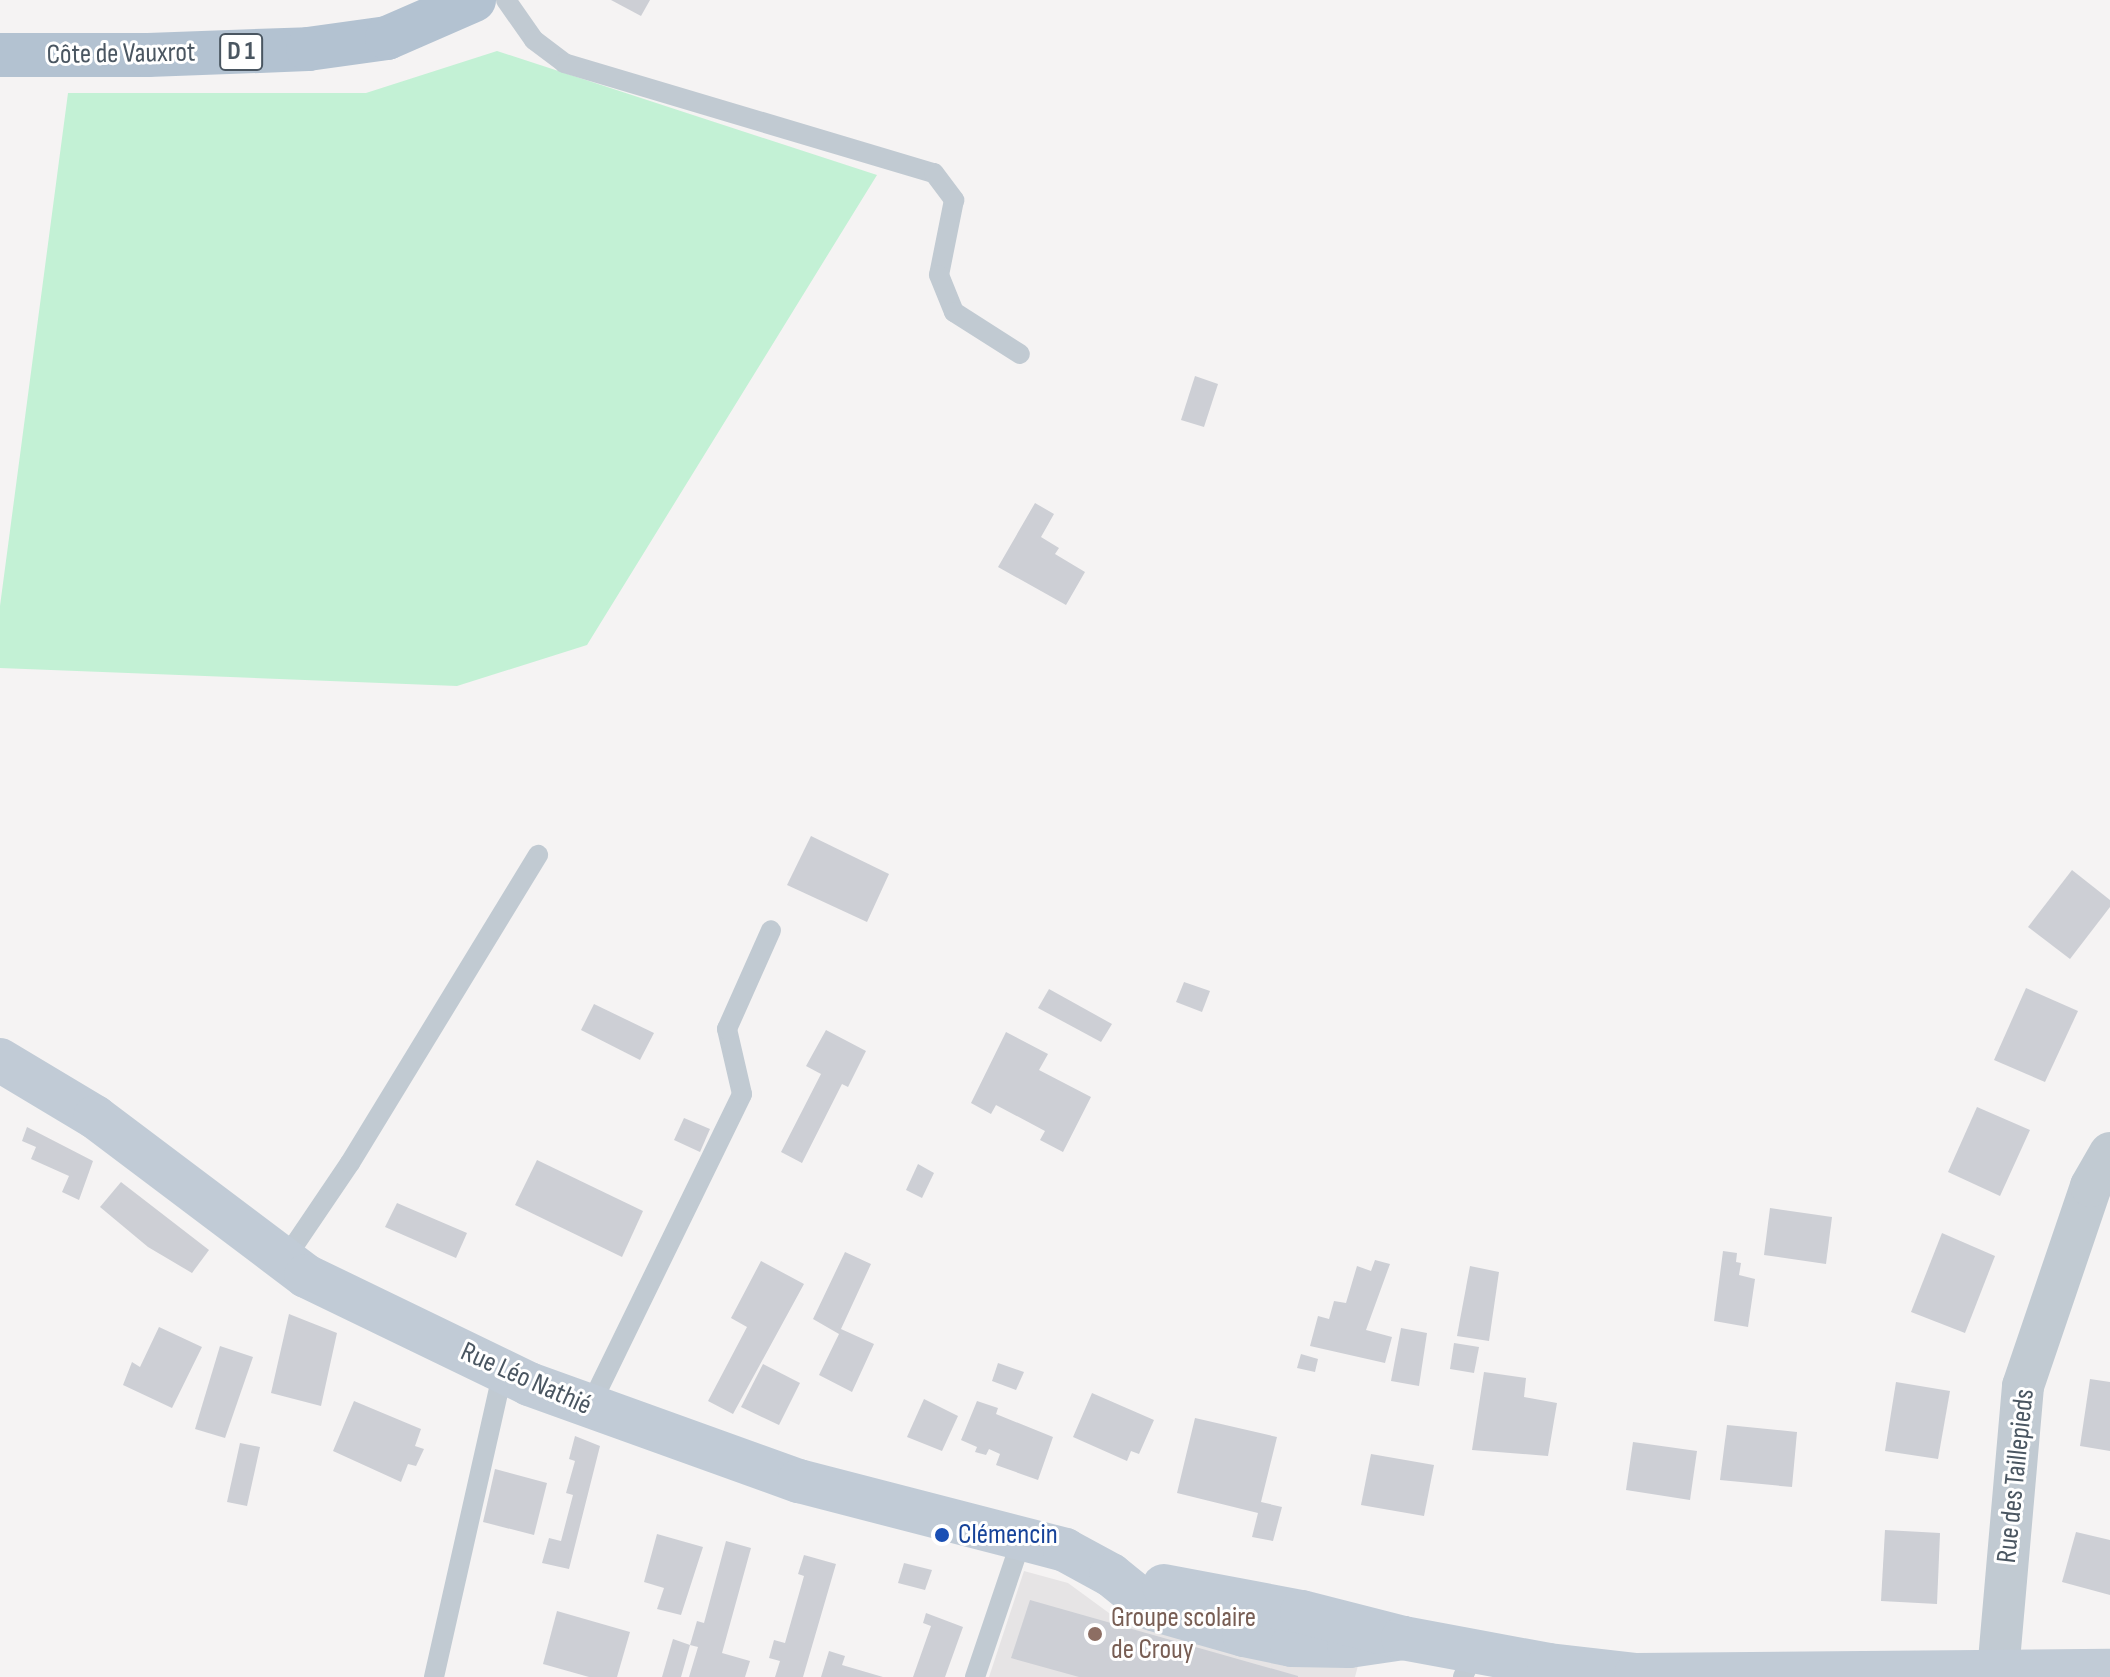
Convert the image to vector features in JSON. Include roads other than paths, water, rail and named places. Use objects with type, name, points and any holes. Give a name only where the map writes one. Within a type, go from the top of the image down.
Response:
[{"type":"main road","name":"Côte de Vauxrot","points":[[0,55],[148,55],[308,49],[387,38],[474,0]]},
{"type":"main road","name":"Rue Léo Nathié","points":[[0,1060],[95,1117],[306,1276],[503,1371],[589,1408],[799,1481],[1065,1550],[1111,1575],[1153,1609],[1292,1645],[1349,1646],[1403,1638],[1468,1664],[1549,1665],[1636,1675],[2110,1671]]},
{"type":"street","name":"Rue des Taillepieds","points":[[1998,1672],[2023,1386],[2091,1186],[2110,1153]]},
{"type":"lane","points":[[506,0],[534,40],[564,63],[934,173],[954,200],[939,275],[954,312],[1020,354]]},
{"type":"lane","points":[[285,1259],[350,1163],[538,855]]},
{"type":"lane","points":[[589,1408],[742,1094],[727,1029],[771,930]]},
{"type":"lane","points":[[434,1677],[503,1371]]},
{"type":"lane","points":[[975,1677],[1022,1538]]},
{"type":"place","name":"Clémencin","points":[[942,1535]]},
{"type":"place","name":"Groupe scolaire de Crouy","points":[[1095,1634]]}]
